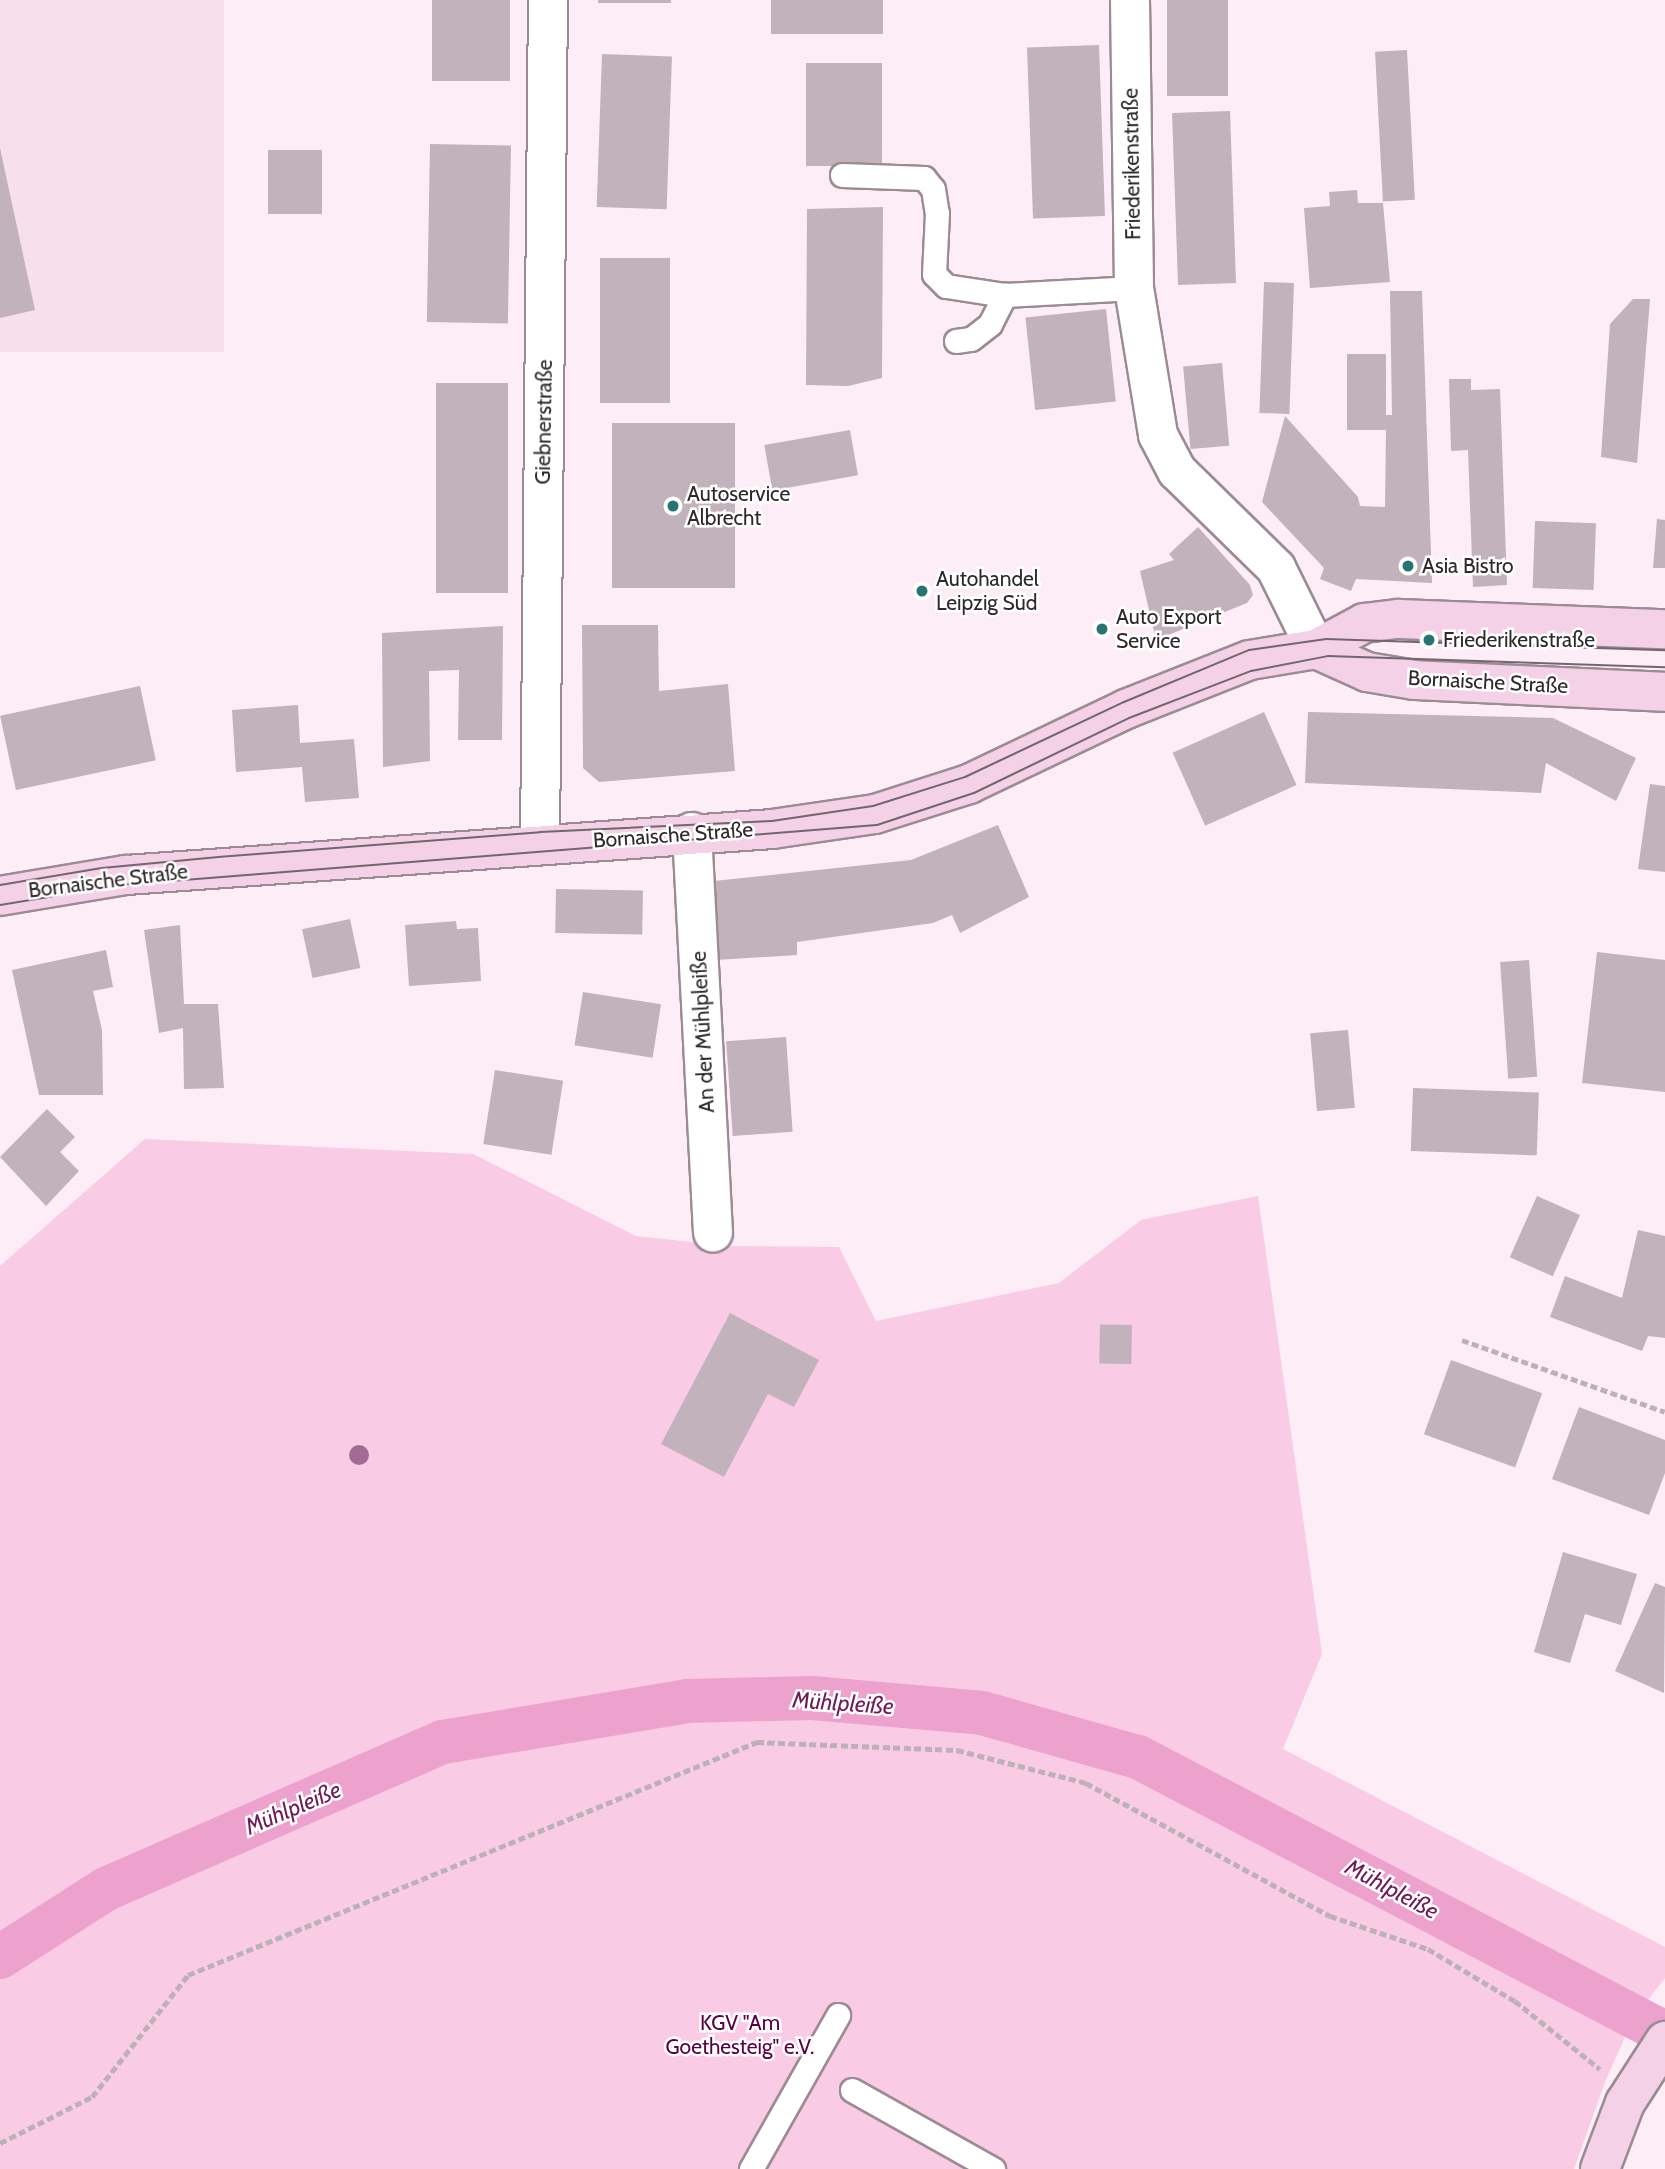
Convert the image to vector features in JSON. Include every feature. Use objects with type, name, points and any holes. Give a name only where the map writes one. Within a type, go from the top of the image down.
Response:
[{"type":"main road","name":"Bornaische Straße","points":[[0,896],[126,875],[692,832],[772,829],[875,814],[970,784],[1126,709],[1250,660],[1316,649],[1364,622],[1399,620],[1665,629]]},
{"type":"main road","name":"Bornaische Straße","points":[[1316,649],[1367,672],[1414,680],[1665,692]]},
{"type":"main road","points":[[1600,2169],[1625,2103],[1658,2052]]},
{"type":"street","name":"Giebnerstraße","points":[[540,844],[548,0]]},
{"type":"street","name":"Friederikenstraße","points":[[1130,0],[1133,288],[1158,435],[1177,471],[1276,568],[1316,649]]},
{"type":"street","name":"An der Mühlpleiße","points":[[692,832],[713,1232]]},
{"type":"lane","points":[[842,175],[924,178],[935,201],[934,274],[940,282],[1005,296],[1133,288]]},
{"type":"lane","points":[[956,341],[971,339],[990,324],[1005,296]]},
{"type":"lane","points":[[751,2169],[838,2015]]},
{"type":"lane","points":[[852,2090],[993,2169]]},
{"type":"path","points":[[1462,1340],[1665,1412]]},
{"type":"path","points":[[0,2143],[92,2097],[188,1975],[757,1742],[957,1750],[1086,1783],[1330,1916],[1428,1949],[1515,2001],[1614,2080],[1625,2103]]},
{"type":"shaded area","points":[[0,0],[224,0],[224,352],[0,352]]},
{"type":"green space","name":"KGV \"Am Goethesteig\" e.V.","points":[[145,1139],[473,1154],[636,1236],[727,1246],[839,1247],[876,1321],[1059,1283],[1141,1220],[1258,1196],[1322,1654],[1283,1749],[1665,1947],[1665,1978],[1633,2019],[1605,2082],[1574,2169],[0,2169],[0,1266]]},
{"type":"building","points":[[432,0],[510,0],[510,81],[432,81]]},
{"type":"building","points":[[598,0],[671,0],[671,3],[598,3]]},
{"type":"building","points":[[771,0],[883,0],[883,34],[771,34]]},
{"type":"building","points":[[1167,0],[1228,0],[1228,96],[1167,96]]},
{"type":"building","points":[[1099,45],[1105,216],[1033,218],[1027,48]]},
{"type":"building","points":[[1407,50],[1415,200],[1383,201],[1375,52]]},
{"type":"building","points":[[602,54],[672,56],[667,209],[597,207]]},
{"type":"building","points":[[806,63],[882,63],[882,166],[806,166]]},
{"type":"building","points":[[1230,111],[1236,283],[1178,285],[1172,113]]},
{"type":"building","points":[[430,144],[511,145],[508,323],[427,322]]},
{"type":"building","points":[[0,148],[35,310],[0,318]]},
{"type":"building","points":[[268,150],[322,150],[322,214],[268,214]]},
{"type":"building","points":[[1357,190],[1358,203],[1383,203],[1390,282],[1310,288],[1304,208],[1330,206],[1329,192]]},
{"type":"building","points":[[883,207],[882,378],[848,386],[806,385],[807,209]]},
{"type":"building","points":[[600,258],[670,258],[670,403],[600,403]]},
{"type":"building","points":[[1264,282],[1294,283],[1289,414],[1259,413]]},
{"type":"building","points":[[1390,291],[1422,291],[1432,583],[1356,579],[1351,591],[1320,579],[1324,568],[1262,502],[1285,416],[1358,497],[1360,506],[1385,507],[1386,430],[1347,430],[1347,354],[1386,354],[1386,415],[1392,415]]},
{"type":"building","points":[[1633,299],[1650,299],[1637,463],[1601,457],[1610,324]]},
{"type":"building","points":[[1106,309],[1116,401],[1035,410],[1025,317]]},
{"type":"building","points":[[1222,363],[1229,446],[1190,449],[1183,366]]},
{"type":"building","points":[[1449,379],[1471,379],[1471,390],[1500,389],[1507,585],[1473,587],[1468,450],[1451,451]]},
{"type":"building","points":[[436,383],[508,383],[508,593],[436,593]]},
{"type":"building","name":"Autoservice Albrecht","points":[[612,423],[735,423],[735,588],[612,588]]},
{"type":"building","points":[[850,430],[858,475],[772,490],[764,445]]},
{"type":"building","points":[[1657,519],[1665,520],[1665,568],[1653,568]]},
{"type":"building","points":[[1535,521],[1596,523],[1594,590],[1533,588]]},
{"type":"building","points":[[1198,527],[1250,585],[1253,595],[1247,603],[1156,640],[1140,571],[1174,560],[1169,554]]},
{"type":"building","points":[[582,625],[658,625],[659,691],[728,684],[735,771],[599,782],[583,768]]},
{"type":"building","points":[[503,626],[502,740],[458,740],[459,670],[429,671],[430,761],[383,767],[382,633]]},
{"type":"building","points":[[140,686],[156,760],[16,790],[0,716]]},
{"type":"building","points":[[298,705],[300,743],[354,739],[359,798],[305,802],[302,767],[236,772],[232,710]]},
{"type":"building","points":[[1264,712],[1297,785],[1205,826],[1173,753]]},
{"type":"building","points":[[1308,712],[1553,718],[1636,758],[1616,801],[1546,763],[1541,793],[1305,783]]},
{"type":"building","points":[[1650,784],[1665,786],[1665,872],[1638,869]]},
{"type":"building","points":[[998,825],[1029,897],[960,933],[952,915],[933,923],[797,942],[797,955],[715,960],[714,881],[911,860]]},
{"type":"building","points":[[556,889],[643,891],[642,935],[555,933]]},
{"type":"building","points":[[350,919],[360,968],[312,978],[302,929]]},
{"type":"building","points":[[456,921],[457,929],[478,928],[481,981],[409,986],[405,925]]},
{"type":"building","points":[[180,925],[184,1004],[218,1004],[224,1088],[184,1089],[183,1028],[159,1033],[144,930]]},
{"type":"building","points":[[106,950],[113,987],[93,991],[102,1030],[103,1095],[39,1095],[12,970]]},
{"type":"building","points":[[1597,952],[1665,960],[1665,1092],[1582,1083]]},
{"type":"building","points":[[1529,960],[1537,1077],[1508,1079],[1500,962]]},
{"type":"building","points":[[583,992],[661,1004],[653,1058],[575,1045]]},
{"type":"building","points":[[1348,1030],[1355,1108],[1317,1111],[1310,1033]]},
{"type":"building","points":[[786,1037],[793,1132],[733,1136],[726,1041]]},
{"type":"building","points":[[495,1070],[563,1081],[551,1155],[483,1144]]},
{"type":"building","points":[[1413,1088],[1539,1092],[1537,1155],[1411,1151]]},
{"type":"building","points":[[47,1109],[75,1137],[60,1152],[79,1171],[46,1206],[0,1157]]},
{"type":"building","points":[[1537,1196],[1580,1215],[1553,1276],[1510,1257]]},
{"type":"building","points":[[1638,1230],[1665,1236],[1665,1338],[1648,1336],[1642,1351],[1550,1317],[1565,1276],[1622,1298]]},
{"type":"building","points":[[730,1313],[819,1360],[794,1407],[768,1394],[724,1477],[661,1444]]},
{"type":"building","points":[[1100,1324],[1132,1325],[1131,1364],[1099,1363]]},
{"type":"building","points":[[1451,1360],[1542,1393],[1515,1467],[1424,1434]]},
{"type":"building","points":[[1579,1407],[1665,1440],[1665,1473],[1649,1515],[1552,1479]]},
{"type":"building","points":[[1563,1552],[1637,1574],[1621,1625],[1585,1614],[1570,1663],[1534,1652]]},
{"type":"building","points":[[1655,1583],[1665,1587],[1664,1693],[1615,1671]]},
{"type":"waterway","name":"Mühlpleiße","points":[[0,1957],[106,1889],[443,1742],[687,1701],[812,1698],[982,1713],[1138,1757],[1665,2033]]},
{"type":"tram line","points":[[0,885],[102,868],[218,857],[540,832],[772,821],[873,806],[965,777],[1124,702],[1249,650],[1326,639],[1665,650]]},
{"type":"tram line","points":[[0,905],[121,885],[877,825],[974,793],[1129,718],[1251,671],[1328,656],[1665,667]]},
{"type":"place","name":"Autoservice Albrecht","points":[[673,506]]},
{"type":"place","name":"Asia Bistro","points":[[1408,566]]},
{"type":"place","name":"Autohandel Leipzig Süd","points":[[922,591]]},
{"type":"place","name":"Auto Export Service","points":[[1102,629]]},
{"type":"place","name":"Friederikenstraße","points":[[1429,640]]}]
